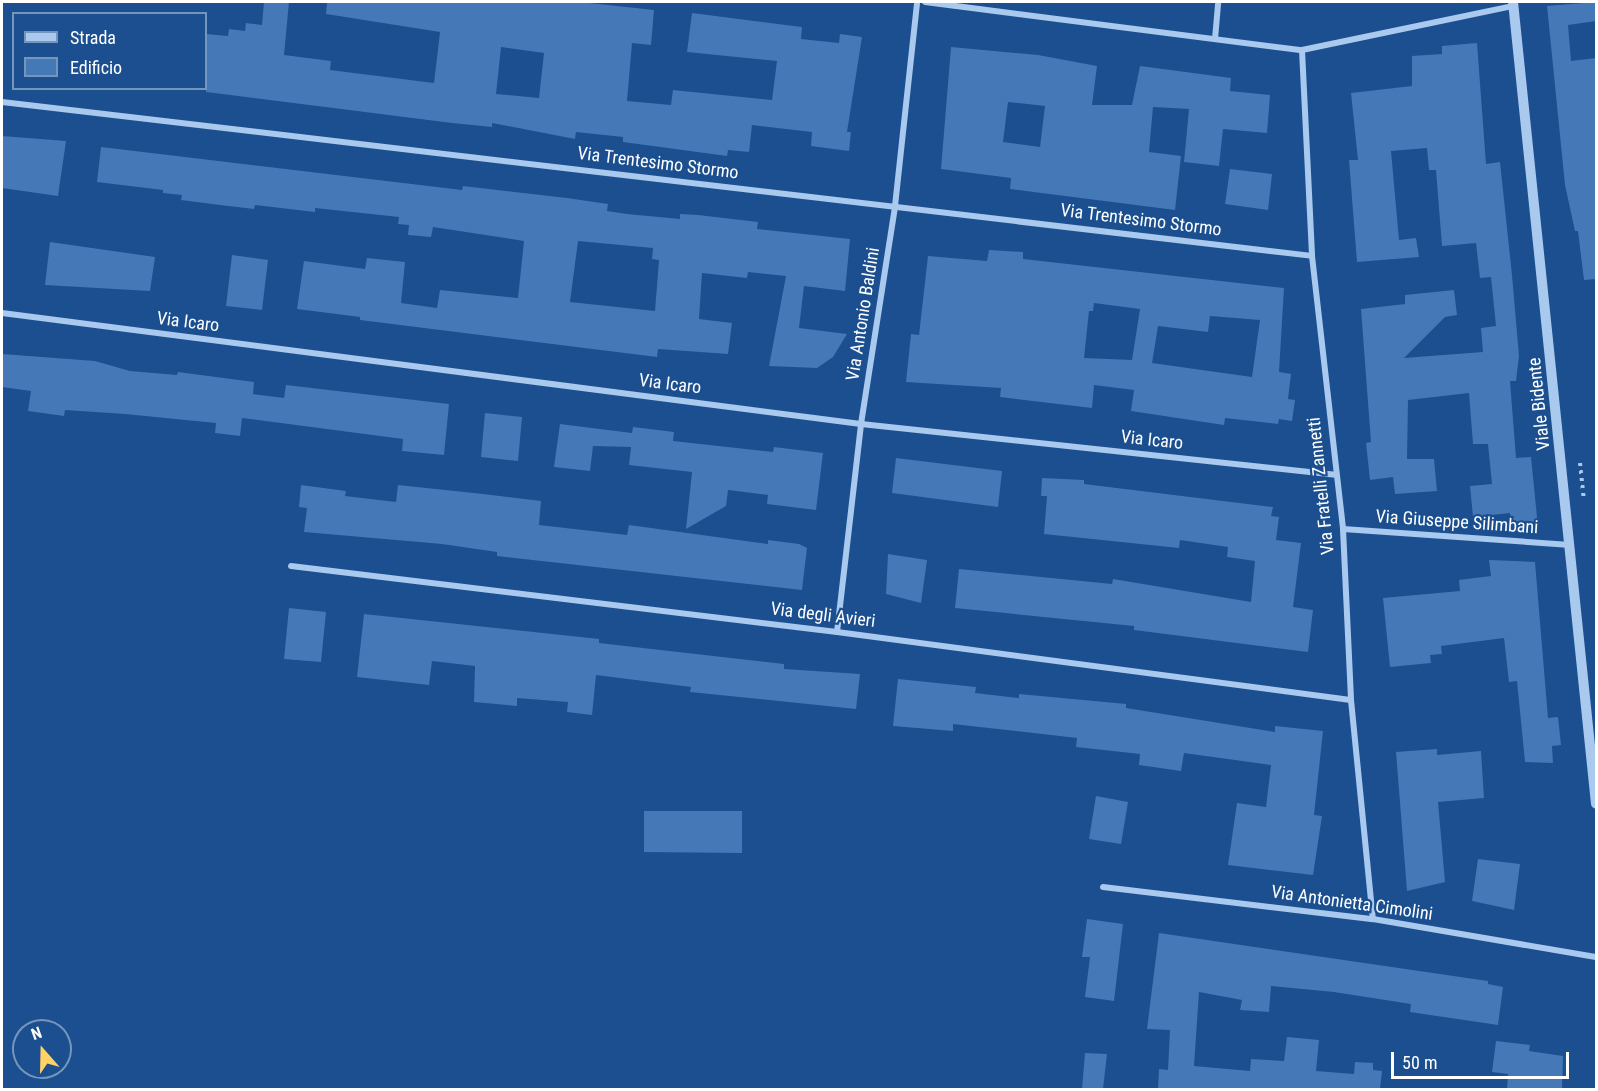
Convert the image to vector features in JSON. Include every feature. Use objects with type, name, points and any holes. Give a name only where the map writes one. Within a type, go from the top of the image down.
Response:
[{"type":"street","name":"Via Antonio Baldini","points":[[837,632],[861,424],[895,206],[917,2]]},
{"type":"street","points":[[925,2],[1302,50],[1513,4]]},
{"type":"street","points":[[1215,39],[1218,2]]},
{"type":"street","name":"Viale Bidente","points":[[1513,4],[1596,804]]},
{"type":"street","name":"Via Fratelli Zannetti","points":[[1302,50],[1312,256],[1335,475],[1343,529],[1351,700],[1373,919]]},
{"type":"street","name":"Via Trentesimo Stormo","points":[[2,102],[1312,256]]},
{"type":"street","name":"Via Icaro","points":[[2,313],[861,424],[1335,475]]},
{"type":"street","name":"Via Giuseppe Silimbani","points":[[1343,529],[1570,545]]},
{"type":"street","name":"Via degli Avieri","points":[[291,566],[837,632],[1351,700]]},
{"type":"street","name":"Via Antonietta Cimolini","points":[[1103,887],[1373,919],[1596,957]]},
{"type":"building","points":[[264,2],[289,2],[284,55],[331,61],[330,70],[434,83],[440,32],[326,14],[327,2],[580,2],[654,10],[651,45],[632,43],[627,101],[671,105],[673,90],[772,100],[777,61],[687,52],[692,13],[802,27],[801,39],[839,43],[840,34],[862,37],[847,132],[851,132],[849,151],[811,146],[812,132],[752,125],[749,152],[728,150],[727,156],[623,142],[623,137],[576,132],[575,139],[492,123],[492,127],[452,123],[206,92],[207,34],[228,36],[229,29],[245,31],[246,23],[262,25]],"holes":[[[501,47],[544,53],[539,98],[496,94]]]},
{"type":"building","points":[[1596,2],[1596,21],[1568,25],[1571,61],[1596,58],[1596,279],[1584,280],[1578,231],[1575,231],[1565,185],[1547,6]]},
{"type":"building","points":[[1477,43],[1486,164],[1500,162],[1512,275],[1519,356],[1516,381],[1510,381],[1516,458],[1531,457],[1538,527],[1511,529],[1510,513],[1473,517],[1470,486],[1492,484],[1488,444],[1473,444],[1469,393],[1408,400],[1407,459],[1434,459],[1437,491],[1395,494],[1393,477],[1370,480],[1366,443],[1371,442],[1361,309],[1405,304],[1405,295],[1454,290],[1457,315],[1445,317],[1404,358],[1483,352],[1481,328],[1496,326],[1491,277],[1480,278],[1476,243],[1442,246],[1436,170],[1429,170],[1427,148],[1391,151],[1399,240],[1416,238],[1419,257],[1357,262],[1349,160],[1358,160],[1351,93],[1412,86],[1412,56],[1442,54],[1442,46]]},
{"type":"building","points":[[951,47],[1038,55],[1097,66],[1092,105],[1132,105],[1140,66],[1231,78],[1230,91],[1270,95],[1267,133],[1223,129],[1219,166],[1184,162],[1189,109],[1153,107],[1149,152],[1181,156],[1175,210],[1010,189],[1011,178],[941,169]],"holes":[[[1008,102],[1045,106],[1040,147],[1003,142]]]},
{"type":"building","points":[[2,136],[66,141],[58,196],[2,188]]},
{"type":"building","points":[[101,147],[462,190],[463,186],[567,198],[608,204],[607,211],[627,214],[680,219],[680,214],[698,215],[758,222],[757,229],[850,239],[845,291],[804,286],[799,328],[847,334],[833,357],[817,368],[769,366],[786,276],[748,272],[747,278],[702,273],[699,319],[732,323],[728,354],[658,349],[657,357],[360,320],[360,317],[297,309],[304,261],[365,269],[367,258],[405,262],[401,303],[437,308],[440,290],[518,298],[524,241],[433,227],[431,237],[408,235],[409,225],[398,224],[399,217],[315,208],[315,212],[255,205],[254,209],[181,200],[182,195],[163,193],[163,190],[97,182]],"holes":[[[578,241],[653,248],[652,259],[659,260],[655,311],[570,302]]]},
{"type":"building","points":[[1230,169],[1272,174],[1268,210],[1225,204]]},
{"type":"building","points":[[50,242],[155,257],[150,291],[45,285]]},
{"type":"building","points":[[989,250],[1023,252],[1023,259],[1284,288],[1279,372],[1291,374],[1288,399],[1295,400],[1292,421],[1279,419],[1278,424],[1225,418],[1224,425],[1131,411],[1134,390],[1094,385],[1092,408],[1000,397],[1001,388],[906,382],[911,334],[919,335],[928,256],[987,261]],"holes":[[[1094,303],[1140,309],[1132,360],[1084,358],[1089,311],[1093,311]],[[1210,316],[1260,320],[1252,377],[1152,363],[1158,326],[1208,332]]]},
{"type":"building","points":[[232,255],[268,260],[262,310],[226,306]]},
{"type":"building","points":[[2,354],[95,361],[130,371],[177,375],[178,372],[254,382],[253,394],[284,398],[286,385],[449,404],[444,455],[402,451],[403,439],[242,418],[240,436],[215,433],[216,423],[65,410],[64,416],[28,411],[31,391],[2,387]]},
{"type":"building","points":[[485,413],[522,417],[518,461],[481,457]]},
{"type":"building","points":[[560,424],[632,433],[633,427],[674,432],[673,441],[773,452],[774,447],[823,453],[816,510],[767,504],[768,495],[728,490],[726,506],[686,529],[692,472],[629,465],[631,447],[593,446],[590,471],[554,467]]},
{"type":"building","points":[[896,458],[1002,471],[998,507],[892,493]]},
{"type":"building","points":[[1042,478],[1084,480],[1084,484],[1273,507],[1271,516],[1279,517],[1276,540],[1301,543],[1293,607],[1313,610],[1308,652],[1134,630],[1134,626],[955,608],[959,569],[1112,584],[1113,579],[1251,602],[1255,561],[1227,557],[1228,547],[1180,540],[1179,548],[1044,534],[1047,496],[1041,496]]},
{"type":"building","points":[[301,485],[346,491],[345,496],[396,502],[398,485],[483,494],[541,501],[539,525],[627,535],[629,525],[768,544],[768,540],[799,544],[807,548],[802,590],[497,556],[497,552],[442,544],[304,532],[307,508],[299,507]]},
{"type":"building","points":[[888,554],[927,560],[921,603],[886,594]]},
{"type":"building","points":[[1489,560],[1535,562],[1548,718],[1558,717],[1561,745],[1552,746],[1553,763],[1525,762],[1517,681],[1509,682],[1504,638],[1441,646],[1442,654],[1430,655],[1431,663],[1390,667],[1383,598],[1460,591],[1459,580],[1491,576]]},
{"type":"building","points":[[289,608],[326,612],[321,662],[284,659]]},
{"type":"building","points":[[364,614],[599,639],[599,643],[784,664],[784,669],[860,674],[856,709],[690,692],[691,687],[596,675],[592,715],[567,712],[568,702],[517,698],[517,706],[474,702],[475,666],[432,661],[429,685],[357,677]]},
{"type":"building","points":[[898,679],[976,687],[975,693],[1019,698],[1019,694],[1126,704],[1126,708],[1275,732],[1275,726],[1323,731],[1314,815],[1322,816],[1313,875],[1228,865],[1237,803],[1266,807],[1271,765],[1184,753],[1181,771],[1139,765],[1140,754],[1076,747],[1077,738],[953,724],[953,731],[893,726]]},
{"type":"building","points":[[1437,749],[1437,755],[1481,751],[1484,798],[1438,802],[1445,882],[1407,891],[1396,752]]},
{"type":"building","points":[[1096,796],[1128,802],[1121,844],[1089,839]]},
{"type":"building","points":[[644,811],[742,811],[742,853],[644,852]]},
{"type":"building","points":[[1478,859],[1520,864],[1514,910],[1472,901]]},
{"type":"building","points":[[1087,919],[1123,924],[1114,1001],[1085,997],[1090,957],[1082,957]]},
{"type":"building","points":[[1159,933],[1488,981],[1488,984],[1503,987],[1498,1025],[1410,1012],[1411,1004],[1334,992],[1271,986],[1269,1012],[1240,1010],[1242,1000],[1199,992],[1194,1066],[1250,1071],[1251,1059],[1284,1061],[1287,1037],[1319,1040],[1316,1071],[1354,1074],[1355,1062],[1373,1063],[1373,1070],[1382,1071],[1380,1089],[1158,1089],[1159,1069],[1168,1070],[1170,1030],[1147,1029]]},
{"type":"building","points":[[1496,1041],[1530,1045],[1529,1051],[1563,1056],[1562,1089],[1507,1089],[1508,1074],[1492,1072]]},
{"type":"building","points":[[1085,1053],[1107,1054],[1103,1089],[1082,1089]]}]
